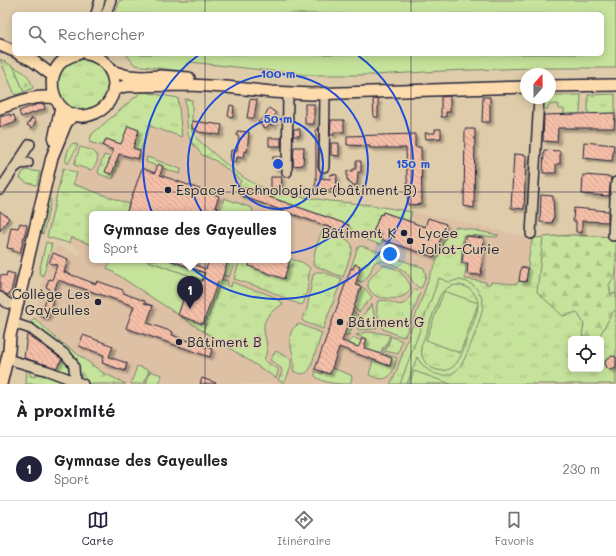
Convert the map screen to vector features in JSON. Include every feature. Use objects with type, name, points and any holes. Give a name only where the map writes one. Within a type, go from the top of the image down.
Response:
[{"type":"main road","points":[[0,45],[12,51]]},
{"type":"main road","points":[[23,56],[50,66],[58,66]]},
{"type":"main road","points":[[15,103],[42,91],[52,80],[58,66],[65,59],[73,56]]},
{"type":"main road","points":[[0,108],[38,97],[47,97],[74,114],[86,115],[102,109],[109,101],[114,83],[111,71],[102,60],[95,56]]},
{"type":"main road","points":[[32,60],[52,80],[58,103],[51,152],[52,157]]},
{"type":"main road","points":[[111,71],[128,76],[192,78],[226,86]]},
{"type":"main road","points":[[113,90],[125,86],[137,85],[190,84],[226,86],[288,93],[325,94],[520,87]]},
{"type":"main road","points":[[556,86],[616,85]]},
{"type":"main road","points":[[1,384],[13,323],[52,157],[66,123],[74,114]]},
{"type":"street","points":[[97,12],[100,0]]},
{"type":"street","points":[[107,12],[111,0]]},
{"type":"street","points":[[287,172],[288,93]]},
{"type":"street","points":[[324,167],[325,94]]},
{"type":"street","points":[[531,234],[539,104]]},
{"type":"street","points":[[0,190],[30,144]]},
{"type":"street","points":[[16,167],[20,164],[28,163]]},
{"type":"street","points":[[613,236],[616,182]]},
{"type":"street","points":[[0,297],[7,303],[17,306]]},
{"type":"street","points":[[13,323],[31,329],[66,355],[72,362],[79,382]]},
{"type":"street","points":[[7,359],[79,382]]},
{"type":"shaded area","name":"Lycée Joliot-Curie","points":[[140,93],[192,100],[192,132],[198,140],[249,181],[267,190],[329,201],[371,205],[439,217],[533,238],[530,249],[526,283],[490,384],[126,384],[102,372],[57,339],[34,318],[49,255],[52,256],[56,246],[68,250],[78,256],[82,252],[69,243],[54,238],[85,148],[87,149],[92,134]]},
{"type":"green space","points":[[120,0],[616,0],[616,68],[520,68],[373,75],[308,75],[190,62],[182,71],[135,65],[128,56],[604,56],[604,12],[116,12]]},
{"type":"green space","points":[[82,56],[93,58],[108,73],[109,94],[94,110],[72,111],[57,95],[59,69]]},
{"type":"green space","points":[[0,59],[14,67],[24,92],[15,95]]},
{"type":"green space","points":[[14,67],[26,75],[33,88],[24,92]]},
{"type":"green space","points":[[144,92],[178,98],[182,137],[150,126],[140,151],[106,139],[103,146],[89,142],[92,134],[140,93]]},
{"type":"green space","points":[[615,94],[615,113],[588,114],[588,95]]},
{"type":"green space","points":[[556,95],[581,95],[580,114],[564,114],[564,109],[559,109],[558,104],[548,105],[548,109],[543,109],[543,104],[556,104]]},
{"type":"green space","points":[[185,99],[192,100],[192,132],[198,140],[234,170],[253,183],[275,192],[412,212],[409,221],[383,212],[382,215],[380,214],[374,232],[382,235],[380,239],[382,240],[381,245],[347,231],[349,225],[239,186],[241,180],[216,161],[202,155],[190,140],[188,134]]},
{"type":"green space","points":[[73,143],[78,145],[68,164],[66,162],[67,155]]},
{"type":"green space","points":[[80,147],[93,151],[97,155],[97,162],[91,170],[74,165]]},
{"type":"green space","points":[[104,155],[111,157],[112,174],[117,160],[119,161],[113,179],[99,174],[98,172]]},
{"type":"green space","points":[[147,157],[181,169],[180,174],[146,162]]},
{"type":"green space","points":[[63,168],[77,173],[73,184],[129,204],[127,211],[89,211],[89,244],[71,237],[69,243],[47,237]]},
{"type":"green space","points":[[27,170],[40,172],[37,185],[27,183],[20,178],[23,172]]},
{"type":"green space","points":[[224,198],[253,209],[253,211],[220,211]]},
{"type":"green space","points":[[48,199],[51,200],[43,234],[40,233]]},
{"type":"green space","points":[[456,227],[499,235],[497,237],[463,235],[461,264],[466,264],[465,279],[486,282],[486,284],[490,284],[491,282],[517,284],[519,281],[526,282],[530,249],[533,238],[573,235],[616,237],[616,384],[390,384],[394,378],[431,272],[447,235]]},
{"type":"green space","points":[[322,231],[348,240],[352,245],[352,251],[343,277],[313,265],[315,250]]},
{"type":"green space","points":[[573,235],[616,237],[616,273],[609,285],[611,294],[616,293],[616,310],[613,312],[600,336],[583,336],[584,324],[577,312],[563,316],[537,292],[543,237]]},
{"type":"green space","points":[[46,242],[52,244],[43,276],[39,273]]},
{"type":"green space","points":[[362,246],[424,268],[426,276],[422,287],[420,288],[416,286],[409,276],[402,270],[393,264],[384,261],[375,262],[368,276],[362,282],[357,280],[360,266],[355,264],[353,269],[351,268],[358,247]]},
{"type":"green space","points":[[291,259],[302,262],[310,268],[307,293],[302,305],[285,299],[268,290],[234,279],[239,263],[250,263],[249,266],[284,278],[288,263],[291,263]]},
{"type":"green space","points":[[110,263],[154,263],[219,286],[203,331],[107,268]]},
{"type":"green space","points":[[154,263],[177,263],[205,273],[204,276],[228,281],[227,286],[231,287],[232,282],[269,295],[280,301],[283,304],[272,311],[266,318],[264,325],[267,344],[264,360],[278,369],[276,378],[203,331],[219,286]]},
{"type":"green space","points":[[227,263],[234,263],[229,277],[223,275]]},
{"type":"green space","points":[[383,265],[392,267],[407,279],[411,288],[405,295],[397,298],[383,298],[376,296],[370,290],[368,287],[369,280]]},
{"type":"green space","points":[[316,272],[324,272],[342,279],[323,329],[302,320],[307,309],[313,275]]},
{"type":"green space","points":[[439,278],[448,282],[457,280],[465,281],[472,285],[480,294],[483,305],[474,335],[461,365],[456,371],[450,374],[438,374],[431,372],[426,368],[417,357],[407,384],[400,384]],"holes":[[[455,285],[469,288],[476,296],[478,303],[444,291]],[[444,291],[426,340],[460,353],[478,304],[477,312],[463,351],[460,358],[452,368],[440,371],[429,366],[422,357],[421,347],[440,295]]]},
{"type":"green space","points":[[356,283],[365,289],[372,297],[359,312],[353,307],[361,287],[355,285]]},
{"type":"green space","points":[[416,289],[420,293],[405,336],[402,337],[383,329],[378,315],[378,301],[384,300],[401,305],[409,299],[413,291]]},
{"type":"green space","points":[[372,304],[377,328],[358,330],[364,314]]},
{"type":"green space","points":[[352,311],[358,315],[353,323],[350,334],[343,336]]},
{"type":"green space","points":[[34,318],[57,339],[102,372],[126,384],[90,384],[81,380],[79,370],[75,363],[29,325]]},
{"type":"green space","points":[[299,324],[322,333],[310,369],[306,373],[302,374],[293,371],[294,365],[290,339],[293,328]]},
{"type":"green space","points":[[366,332],[390,335],[385,348],[383,347],[380,354],[346,343],[354,338],[366,342],[367,339],[356,335]]},
{"type":"green space","points":[[391,336],[402,341],[398,354],[385,351],[383,355],[384,349],[386,350]]},
{"type":"green space","points":[[276,351],[291,359],[291,367],[285,382],[278,380],[282,372],[281,368],[270,360]]},
{"type":"green space","points":[[386,354],[397,358],[389,377],[381,379],[369,375],[373,360],[389,366],[392,358],[385,355]]},
{"type":"green space","points":[[65,357],[70,366],[72,376],[55,370]]},
{"type":"green space","points":[[137,366],[149,370],[144,384],[131,384]]},
{"type":"green space","points":[[332,368],[351,375],[352,378],[350,384],[336,384],[327,382],[315,376],[315,371],[322,374],[323,372],[330,374]]},
{"type":"green space","points":[[27,369],[30,370],[30,376],[35,377],[37,372],[69,384],[26,384]]},
{"type":"green space","points":[[150,371],[162,375],[159,384],[146,384]]},
{"type":"green space","points":[[414,371],[451,384],[409,384]]},
{"type":"building","points":[[450,96],[450,112],[446,112],[446,117],[441,117],[441,97]]},
{"type":"building","points":[[483,97],[490,97],[490,122],[482,122]]},
{"type":"building","points":[[250,99],[257,100],[254,118],[247,118]]},
{"type":"building","points":[[378,99],[378,117],[374,117],[373,100]]},
{"type":"building","points":[[38,104],[44,104],[45,109],[21,117],[19,111]]},
{"type":"building","points":[[305,104],[314,104],[314,124],[305,124]]},
{"type":"building","points":[[230,105],[234,106],[233,117],[228,116]]},
{"type":"building","points":[[269,108],[276,113],[273,119],[276,121],[273,126],[270,124],[266,128],[258,122],[264,117]]},
{"type":"building","points":[[615,113],[614,128],[558,128],[557,142],[543,141],[544,115]]},
{"type":"building","points":[[10,114],[10,116],[14,115],[16,122],[0,127],[0,117]]},
{"type":"building","points":[[32,118],[36,121],[32,128],[27,125]]},
{"type":"building","points":[[331,120],[344,120],[344,132],[334,132],[334,135],[330,135]]},
{"type":"building","points":[[192,121],[222,125],[220,135],[199,132],[196,129],[192,129]]},
{"type":"building","points":[[128,126],[139,130],[133,148],[140,151],[138,159],[119,154],[112,174],[105,172],[113,150],[103,146],[106,139],[121,144]]},
{"type":"building","points":[[294,129],[300,129],[300,136],[293,136]]},
{"type":"building","points":[[316,129],[319,129],[318,167],[321,172],[320,178],[330,179],[331,174],[337,175],[336,190],[314,189],[316,182]]},
{"type":"building","points":[[435,129],[441,129],[441,138],[426,139],[425,133],[435,133]]},
{"type":"building","points":[[465,129],[475,129],[474,208],[464,206]]},
{"type":"building","points":[[237,131],[249,132],[247,152],[244,151],[243,158],[237,157],[236,162],[230,161],[231,150],[237,151],[239,137],[237,136]]},
{"type":"building","points":[[415,134],[415,147],[421,147],[422,204],[408,205],[406,148],[370,148],[370,146],[347,145],[347,136]]},
{"type":"building","points":[[269,138],[281,138],[281,146],[269,146]]},
{"type":"building","points":[[584,142],[614,145],[612,161],[583,158]]},
{"type":"building","points":[[331,143],[339,143],[339,156],[331,155]]},
{"type":"building","points":[[294,147],[304,147],[303,165],[293,166]]},
{"type":"building","points":[[544,150],[560,151],[560,164],[556,164],[556,173],[543,173]]},
{"type":"building","points":[[514,154],[526,155],[524,209],[511,208]]},
{"type":"building","points":[[273,157],[281,157],[281,168],[273,168]]},
{"type":"building","points":[[356,161],[361,161],[361,172],[358,172],[357,185],[352,185],[352,183],[349,183],[349,180],[347,180],[347,171],[353,171],[353,169],[356,169]]},
{"type":"building","name":"Espace Technologique (bâtiment B)","points":[[158,164],[163,166],[160,175],[219,196],[215,207],[218,208],[217,211],[127,211],[142,168],[155,173]]},
{"type":"building","points":[[583,175],[611,177],[609,196],[582,194]]},
{"type":"building","points":[[271,177],[282,177],[281,188],[272,188]]},
{"type":"building","points":[[244,188],[349,225],[346,233],[291,214],[291,211],[284,211],[241,196]]},
{"type":"building","points":[[541,195],[553,196],[554,218],[552,223],[540,222]]},
{"type":"building","points":[[574,208],[608,211],[608,222],[582,221],[582,233],[576,232],[576,221],[573,221]]},
{"type":"building","points":[[0,211],[9,218],[0,231]]},
{"type":"building","name":"Bâtiment K","points":[[383,212],[425,227],[428,218],[446,224],[434,257],[380,239],[382,235],[373,232],[380,214],[382,215]]},
{"type":"building","points":[[20,223],[27,225],[20,253],[13,251],[13,249],[7,248],[11,227],[18,228]]},
{"type":"building","points":[[465,236],[484,238],[481,275],[467,274],[468,263],[462,263]]},
{"type":"building","points":[[53,253],[68,259],[64,272],[96,284],[97,281],[123,290],[123,293],[145,301],[144,303],[153,306],[147,323],[173,332],[172,335],[212,349],[210,357],[126,328],[134,306],[58,280],[51,300],[53,300],[47,319],[40,316],[50,289],[46,287],[49,279],[52,280],[57,265],[49,263]]},
{"type":"building","points":[[178,263],[196,263],[195,265],[206,269],[208,263],[227,263],[221,282],[218,281],[203,324],[178,315],[190,279],[202,281],[205,273]]},
{"type":"building","points":[[250,263],[289,263],[284,279],[249,266]]},
{"type":"building","name":"Bâtiment G","points":[[355,264],[360,266],[360,271],[355,285],[361,287],[342,341],[358,347],[362,338],[367,339],[364,348],[392,358],[390,366],[339,347],[330,374],[315,369],[351,268],[353,269]]},
{"type":"building","points":[[521,267],[528,268],[526,282],[519,281]]},
{"type":"building","points":[[7,272],[15,274],[11,292],[7,295],[0,291],[0,275],[6,276]]},
{"type":"building","points":[[27,335],[62,359],[56,368],[24,358]]},
{"type":"building","points":[[83,335],[113,346],[109,357],[127,363],[125,371],[102,363],[104,355],[79,346]]},
{"type":"building","points":[[612,356],[616,357],[616,368],[611,370],[607,368],[605,363],[606,359]]},
{"type":"building","points":[[202,378],[216,383],[216,384],[200,384]]},
{"type":"place","name":"Espace Technologique (bâtiment B)","points":[[168,190]]},
{"type":"place","name":"Bâtiment K","points":[[404,233]]},
{"type":"place","name":"Lycée Joliot-Curie","points":[[410,241]]},
{"type":"place","name":"Collège Les Gayeulles","points":[[98,302]]},
{"type":"place","name":"Gymnase des Gayeulles","points":[[190,309]]},
{"type":"place","name":"Bâtiment G","points":[[340,322]]},
{"type":"place","name":"Bâtiment B","points":[[179,342]]}]
